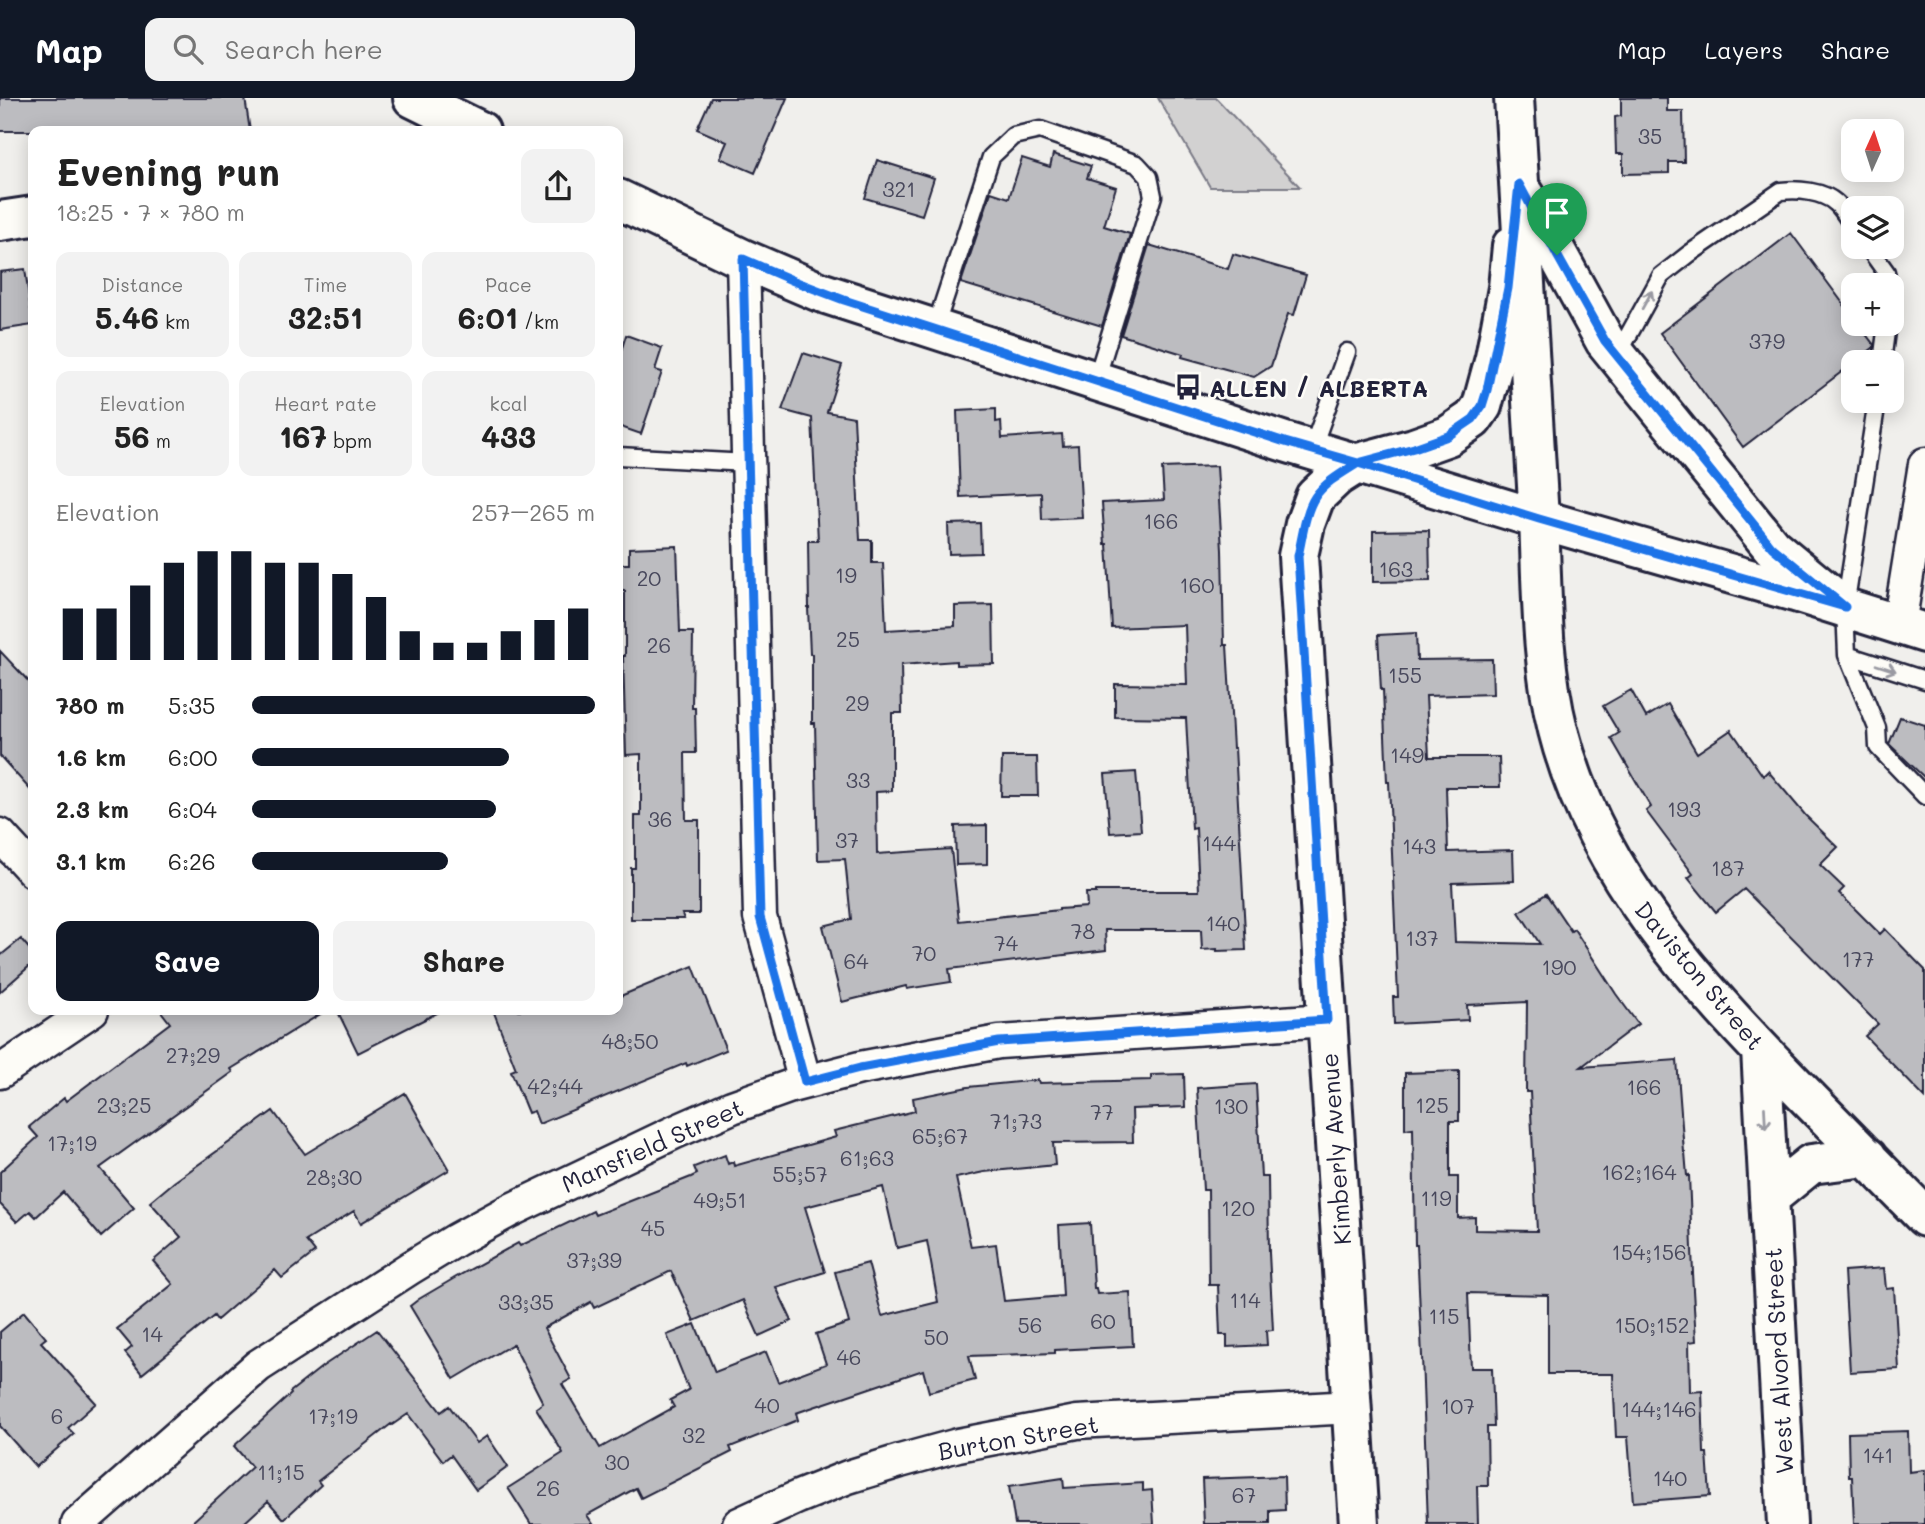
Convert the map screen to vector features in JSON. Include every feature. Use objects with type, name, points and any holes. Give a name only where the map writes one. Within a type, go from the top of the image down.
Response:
[{"type":"main road","points":[[413,98],[470,126]]},
{"type":"main road","points":[[1358,463],[1448,436],[1473,419],[1482,406],[1495,358],[1508,288],[1519,184],[1514,98]]},
{"type":"main road","points":[[1519,184],[1605,341],[1772,547],[1845,607]]},
{"type":"main road","name":"Daviston Street","points":[[1519,184],[1543,607],[1551,690],[1558,730],[1581,795],[1614,862],[1657,930],[1690,971],[1761,1050],[1925,1217]]},
{"type":"main road","points":[[623,201],[743,259],[820,292],[1285,442],[1912,629]]},
{"type":"main road","points":[[0,221],[28,217]]},
{"type":"main road","name":"Kimberly Avenue","points":[[1358,463],[1336,477],[1315,497],[1305,524],[1298,556],[1359,1524]]},
{"type":"main road","name":"West Alvord Street","points":[[1761,1050],[1787,1524]]},
{"type":"main road","points":[[1769,1198],[1811,1164],[1867,1157]]},
{"type":"street","points":[[743,259],[760,917],[805,1082]]},
{"type":"street","points":[[1912,629],[1925,464]]},
{"type":"street","points":[[0,835],[28,866]]},
{"type":"street","points":[[0,1072],[85,1015]]},
{"type":"street","name":"Mansfield Street","points":[[78,1524],[258,1366],[433,1254],[509,1211],[732,1107],[805,1082],[860,1068],[999,1042],[1327,1020]]},
{"type":"street","name":"Burton Street","points":[[739,1524],[849,1477],[900,1461],[958,1446],[1077,1422],[1352,1407]]},
{"type":"lane","points":[[935,328],[991,157],[1013,136],[1040,130],[1137,164],[1149,177],[1153,196],[1096,380]]},
{"type":"lane","points":[[1617,356],[1661,276],[1781,191],[1809,190],[1836,202],[1841,209]]},
{"type":"lane","points":[[1312,449],[1347,352]]},
{"type":"lane","points":[[1875,413],[1845,607],[1847,655],[1877,728],[1878,747],[1925,796]]},
{"type":"lane","points":[[623,456],[748,463]]},
{"type":"lane","points":[[1847,655],[1925,680]]},
{"type":"shaded area","points":[[1158,98],[1216,98],[1300,187],[1210,187]]},
{"type":"building","points":[[0,98],[245,98],[249,126],[28,126],[28,131],[0,131]]},
{"type":"building","points":[[711,98],[787,98],[755,173],[720,158],[727,142],[697,129]]},
{"type":"building","points":[[1621,98],[1667,98],[1667,111],[1683,111],[1684,162],[1669,162],[1669,173],[1623,174],[1623,154],[1616,154],[1615,117],[1621,116]]},
{"type":"building","points":[[1053,154],[1091,166],[1087,178],[1116,187],[1104,226],[1130,234],[1102,326],[961,283],[991,192],[1009,198],[1022,158],[1050,167]]},
{"type":"building","points":[[877,160],[934,178],[922,215],[865,198]]},
{"type":"building","points":[[1791,233],[1841,301],[1841,336],[1867,336],[1874,345],[1870,350],[1841,350],[1841,372],[1743,447],[1660,333]]},
{"type":"building","points":[[1149,245],[1228,269],[1233,254],[1306,275],[1294,315],[1288,314],[1271,366],[1254,377],[1182,357],[1183,354],[1121,335]]},
{"type":"building","points":[[25,269],[28,326],[0,330],[0,272]]},
{"type":"building","points":[[626,335],[662,348],[655,370],[662,372],[641,434],[623,428],[623,345]]},
{"type":"building","points":[[803,353],[842,365],[827,412],[854,417],[860,540],[872,540],[872,563],[883,563],[886,630],[955,626],[955,606],[993,605],[994,664],[956,665],[956,661],[901,665],[902,713],[892,713],[892,791],[876,792],[877,854],[951,849],[959,921],[1087,907],[1086,893],[1096,891],[1199,891],[1196,828],[1192,829],[1186,718],[1115,717],[1115,684],[1187,685],[1185,625],[1112,628],[1102,503],[1164,500],[1162,468],[1217,466],[1224,645],[1227,645],[1235,748],[1246,950],[1202,950],[1201,930],[1105,930],[1106,950],[949,969],[951,982],[907,989],[906,986],[842,1002],[823,926],[851,919],[845,859],[818,860],[815,723],[812,723],[812,654],[808,608],[808,541],[818,541],[812,418],[782,410]]},
{"type":"building","points":[[996,409],[996,422],[1001,421],[1002,438],[1062,434],[1063,446],[1078,445],[1082,518],[1042,520],[1041,493],[960,497],[957,411]]},
{"type":"building","points":[[980,523],[981,553],[949,554],[948,524]]},
{"type":"building","points":[[1429,530],[1430,581],[1373,582],[1373,531]]},
{"type":"building","points":[[677,546],[680,632],[693,632],[692,708],[695,708],[696,753],[685,753],[686,820],[699,820],[699,914],[682,914],[684,919],[631,919],[635,816],[641,816],[641,754],[626,755],[623,564],[629,564],[629,548]]},
{"type":"building","points":[[1416,633],[1417,660],[1492,659],[1493,694],[1426,696],[1429,757],[1499,757],[1500,787],[1446,787],[1448,852],[1513,850],[1514,881],[1452,883],[1455,942],[1540,944],[1519,912],[1546,894],[1571,931],[1574,929],[1638,1024],[1581,1067],[1677,1060],[1684,1152],[1687,1176],[1689,1175],[1696,1341],[1689,1342],[1690,1392],[1702,1391],[1704,1453],[1707,1453],[1710,1496],[1633,1502],[1628,1437],[1616,1437],[1613,1374],[1548,1374],[1548,1295],[1468,1293],[1471,1368],[1492,1368],[1494,1427],[1487,1427],[1488,1486],[1477,1486],[1478,1524],[1428,1524],[1415,1245],[1413,1128],[1405,1129],[1405,1073],[1459,1071],[1459,1121],[1450,1121],[1450,1177],[1458,1177],[1458,1218],[1475,1217],[1475,1230],[1537,1231],[1530,1092],[1526,1092],[1527,1002],[1467,1005],[1468,1020],[1394,1024],[1393,997],[1398,997],[1389,782],[1378,635]]},
{"type":"building","points":[[0,651],[28,681],[28,787],[0,756]]},
{"type":"building","points":[[1631,690],[1646,717],[1668,704],[1697,753],[1731,730],[1763,776],[1768,771],[1806,816],[1838,847],[1820,865],[1844,888],[1839,893],[1880,934],[1885,929],[1925,970],[1925,1098],[1865,1036],[1878,1024],[1744,889],[1716,912],[1688,878],[1693,874],[1646,811],[1651,807],[1611,738],[1619,733],[1603,706]]},
{"type":"building","points":[[1900,717],[1925,725],[1925,778],[1889,744]]},
{"type":"building","points":[[1002,757],[1037,757],[1038,796],[1001,796]]},
{"type":"building","points":[[1136,772],[1141,831],[1110,833],[1105,774]]},
{"type":"building","points":[[987,825],[987,864],[956,865],[955,826]]},
{"type":"building","points":[[21,939],[28,947],[28,967],[0,992],[0,956]]},
{"type":"building","points":[[693,966],[726,1050],[687,1066],[686,1063],[539,1124],[534,1111],[528,1113],[511,1071],[516,1069],[495,1015],[623,1015],[623,995]]},
{"type":"building","points":[[164,1015],[319,1015],[231,1069],[233,1072],[100,1168],[134,1208],[101,1237],[63,1192],[36,1217],[30,1211],[17,1222],[0,1204],[0,1172],[38,1137],[29,1127],[64,1098],[66,1101],[170,1023]]},
{"type":"building","points":[[339,1015],[433,1015],[358,1053]]},
{"type":"building","points":[[1184,1074],[1185,1107],[1132,1109],[1133,1142],[1053,1143],[1055,1165],[984,1172],[956,1178],[971,1247],[996,1244],[1004,1301],[1063,1296],[1059,1225],[1090,1223],[1094,1288],[1097,1294],[1130,1292],[1133,1346],[1055,1350],[1055,1353],[969,1356],[975,1380],[929,1392],[923,1370],[796,1413],[798,1420],[730,1447],[732,1452],[641,1498],[636,1488],[587,1515],[593,1524],[531,1524],[508,1488],[563,1453],[536,1408],[543,1403],[513,1344],[454,1379],[410,1306],[518,1243],[520,1246],[593,1211],[595,1215],[691,1177],[697,1174],[694,1167],[725,1155],[728,1164],[733,1162],[734,1166],[836,1137],[834,1131],[915,1111],[913,1098],[968,1087],[1038,1080],[1039,1083],[1151,1080],[1151,1075]],"holes":[[[883,1187],[897,1248],[927,1241],[938,1302],[882,1316],[868,1263],[835,1272],[849,1323],[816,1334],[826,1364],[778,1382],[766,1352],[715,1372],[695,1324],[667,1335],[689,1390],[670,1400],[674,1407],[600,1448],[562,1384],[571,1379],[544,1328],[591,1302],[594,1308],[671,1271],[694,1321],[743,1300],[759,1336],[792,1321],[776,1287],[825,1272],[805,1207]]]},
{"type":"building","points":[[1256,1084],[1261,1177],[1268,1177],[1273,1330],[1266,1331],[1267,1345],[1227,1347],[1227,1335],[1220,1335],[1218,1285],[1209,1285],[1208,1190],[1203,1190],[1197,1088]]},
{"type":"building","points":[[405,1093],[449,1170],[361,1223],[354,1211],[306,1241],[315,1252],[282,1278],[275,1270],[217,1320],[214,1316],[142,1374],[125,1353],[132,1347],[117,1329],[173,1284],[153,1261],[181,1237],[150,1202],[273,1111],[305,1154]]},
{"type":"building","points":[[1884,1268],[1886,1289],[1894,1288],[1899,1369],[1850,1372],[1844,1271]]},
{"type":"building","points":[[24,1312],[46,1338],[41,1342],[96,1403],[68,1428],[74,1434],[36,1467],[0,1426],[0,1332]]},
{"type":"building","points":[[377,1330],[441,1412],[449,1406],[477,1443],[487,1436],[508,1467],[476,1490],[451,1455],[443,1461],[408,1414],[391,1424],[318,1481],[321,1485],[284,1519],[268,1501],[243,1524],[190,1524],[252,1467],[234,1446],[291,1394],[290,1392]]},
{"type":"building","points":[[1908,1431],[1909,1472],[1925,1470],[1925,1524],[1854,1524],[1848,1433]]},
{"type":"building","points":[[1284,1476],[1285,1510],[1270,1511],[1270,1524],[1204,1524],[1202,1479]]},
{"type":"building","points":[[1063,1478],[1064,1488],[1143,1483],[1143,1491],[1152,1490],[1154,1524],[1015,1524],[1009,1486]]},
{"type":"place","name":"ALLEN / ALBERTA","points":[[1188,387]]},
{"type":"route","points":[[1557,255],[1519,184],[1508,288],[1495,358],[1482,406],[1473,419],[1448,436],[1358,463],[844,300],[743,259],[760,917],[805,1082],[860,1068],[999,1042],[1327,1020],[1298,556],[1305,524],[1315,497],[1336,477],[1358,463],[1539,519],[1845,607],[1772,547],[1605,341],[1557,255]]}]
